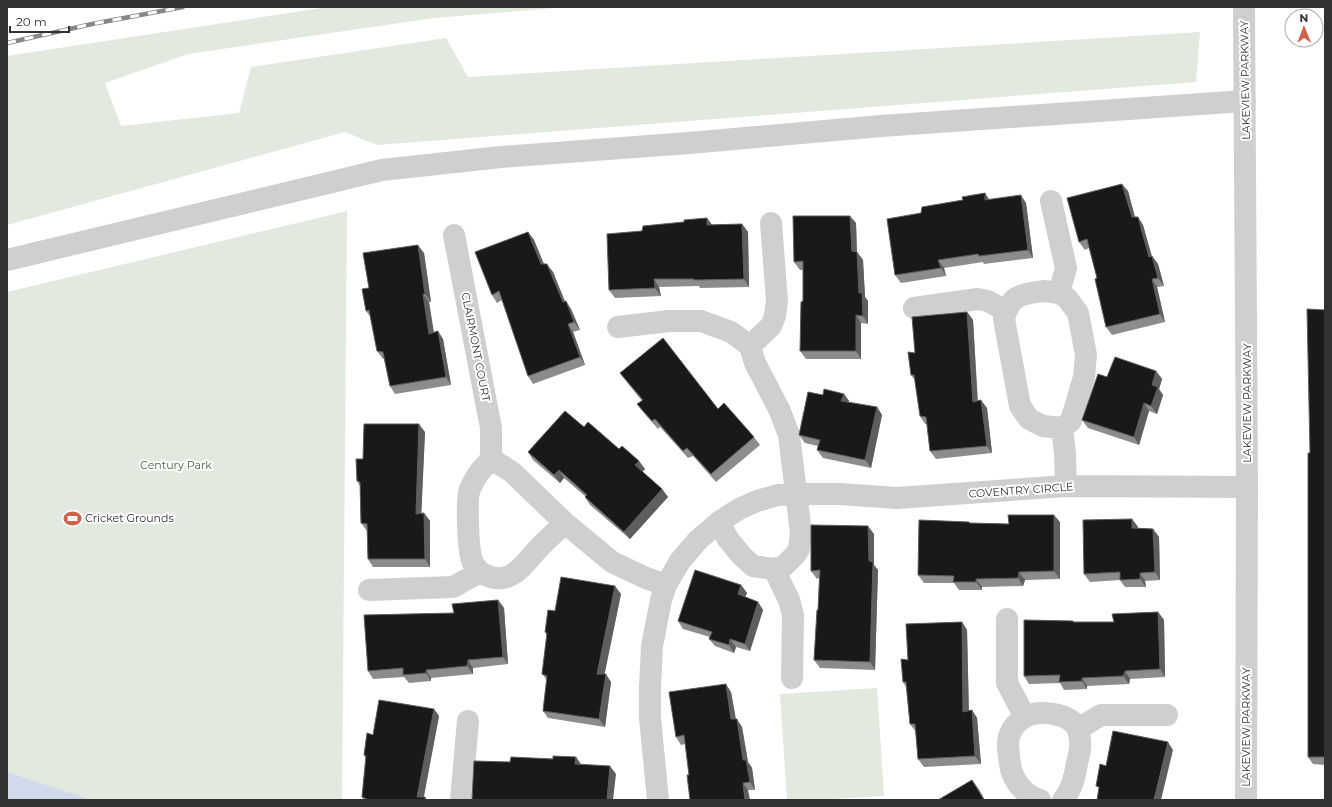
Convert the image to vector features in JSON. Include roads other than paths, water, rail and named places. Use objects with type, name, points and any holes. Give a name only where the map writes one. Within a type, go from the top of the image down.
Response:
[{"type":"street","name":"LAKEVIEW PARKWAY","points":[[1244,7],[1247,487],[1246,800]]},
{"type":"street","points":[[7,260],[382,170],[501,157],[689,143],[881,126],[1245,100]]},
{"type":"street","points":[[1051,201],[1066,268],[1059,293]]},
{"type":"street","points":[[750,346],[771,326],[775,316],[777,302],[771,223]]},
{"type":"street","name":"CLAIRMONT COURT","points":[[454,235],[492,428],[491,459]]},
{"type":"street","points":[[1043,291],[1059,293],[1067,298],[1078,313],[1086,355],[1084,377],[1071,421],[1062,428],[1043,426],[1029,419],[1020,406],[1004,320],[1006,311],[1015,298],[1022,294],[1043,291]]},
{"type":"street","points":[[914,308],[978,299],[988,301],[1006,311]]},
{"type":"street","points":[[618,326],[669,321],[701,322],[731,332],[750,346],[755,363],[779,409],[789,435],[801,534],[796,555],[784,566],[774,569],[753,566],[741,555],[728,539],[719,522]]},
{"type":"street","points":[[1062,428],[1065,454],[1066,486]]},
{"type":"street","points":[[565,523],[538,549],[521,569],[513,575],[501,579],[487,577],[474,565],[471,558],[467,513],[469,490],[478,472],[491,459],[512,472],[565,523],[612,562],[646,578],[666,585]]},
{"type":"street","name":"COVENTRY CIRCLE","points":[[658,800],[650,718],[650,687],[654,639],[661,600],[666,585],[680,561],[698,540],[719,522],[739,509],[756,501],[778,495],[796,494],[840,494],[898,498],[1066,486],[1247,487]]},
{"type":"street","points":[[774,569],[789,600],[793,615],[792,678]]},
{"type":"street","points":[[369,590],[453,587],[480,572]]},
{"type":"street","points":[[1007,619],[1007,683],[1025,717]]},
{"type":"street","points":[[1040,800],[1023,790],[1014,778],[1011,770],[1008,746],[1010,734],[1016,723],[1025,717],[1034,714],[1062,715],[1069,719],[1078,729],[1081,742],[1076,772],[1069,793],[1063,800]]},
{"type":"street","points":[[1078,729],[1101,715],[1167,715]]},
{"type":"street","points":[[461,800],[468,721]]},
{"type":"water","points":[[7,772],[83,797],[88,800],[7,800]]},
{"type":"railway","points":[[7,43],[92,24],[183,7]]},
{"type":"place","name":"Cricket Grounds","points":[[72,518]]},
{"type":"park label","name":"Century Park","points":[[176,465]]}]
